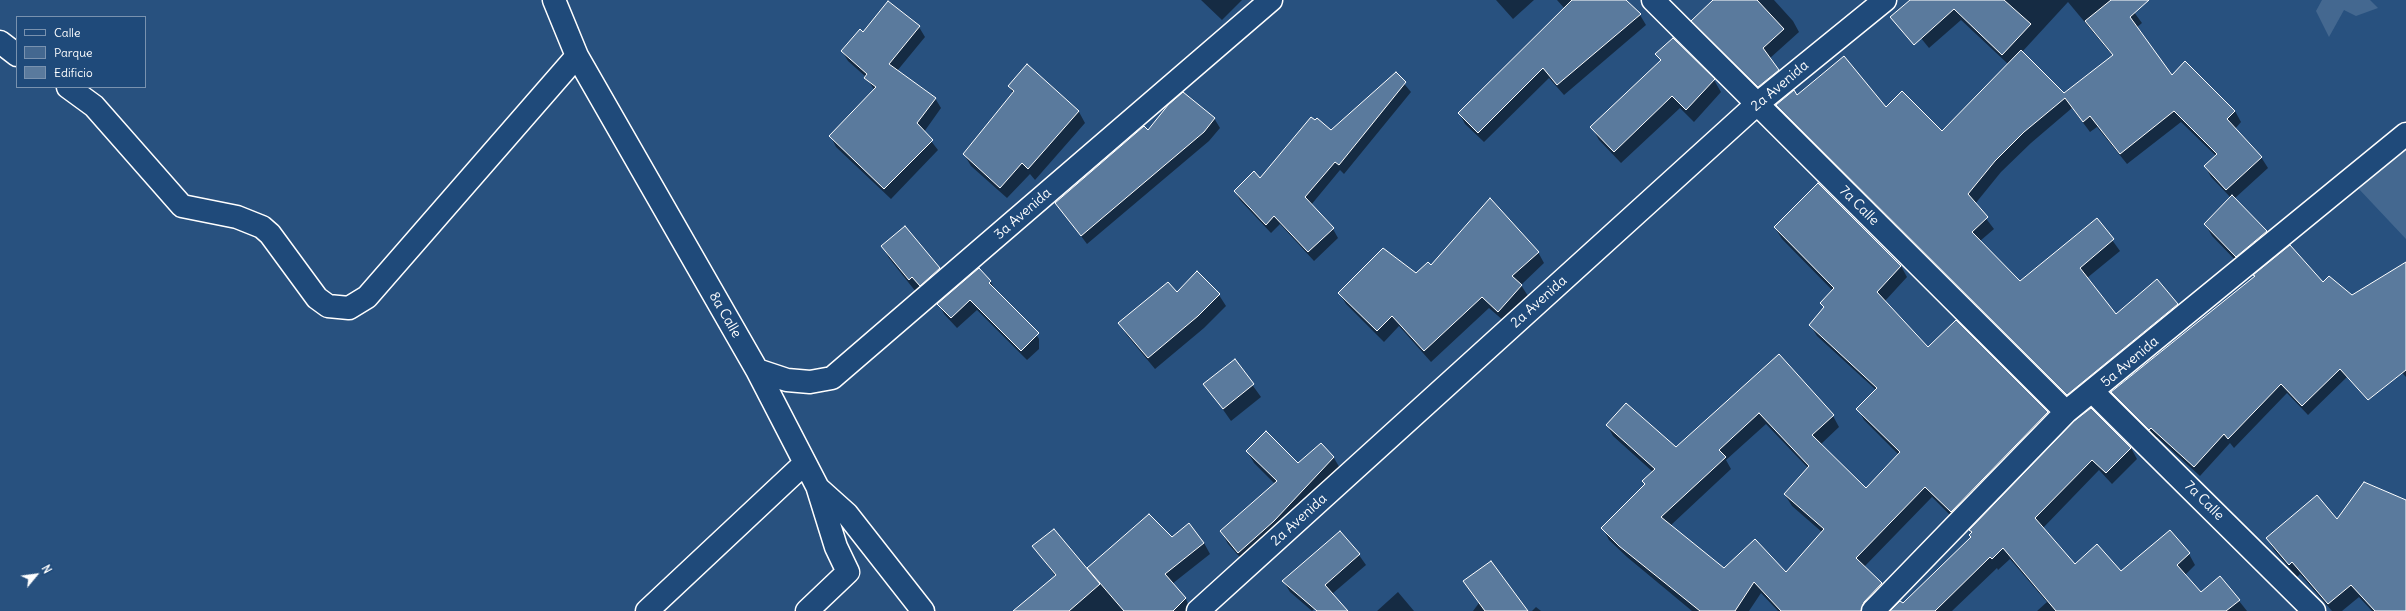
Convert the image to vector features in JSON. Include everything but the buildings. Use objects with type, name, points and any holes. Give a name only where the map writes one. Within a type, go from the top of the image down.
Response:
[{"type":"street","name":"8a Calle","points":[[554,0],[577,56],[757,370],[818,488],[847,514],[923,611]]},
{"type":"street","name":"3a Avenida","points":[[757,370],[787,380],[810,382],[832,378],[1271,0]]},
{"type":"street","name":"7a Calle","points":[[1653,0],[2066,412]]},
{"type":"street","name":"2a Avenida","points":[[1198,611],[1757,104],[1885,0]]},
{"type":"street","points":[[0,42],[16,54]]},
{"type":"street","points":[[69,88],[94,106],[182,206],[237,217],[262,227],[270,234],[317,298],[328,306],[349,308],[367,298],[577,56]]},
{"type":"street","name":"5a Avenida","points":[[1873,611],[2066,412],[2094,392],[2406,134]]},
{"type":"street","name":"7a Calle","points":[[2094,392],[2314,611]]},
{"type":"street","points":[[646,611],[805,463]]},
{"type":"street","points":[[807,611],[848,572],[836,547],[818,488]]},
{"type":"green space","points":[[2322,0],[2370,0],[2378,8],[2356,16],[2344,10],[2329,37],[2316,11]]},
{"type":"green space","points":[[2406,148],[2406,239],[2358,188]]}]
